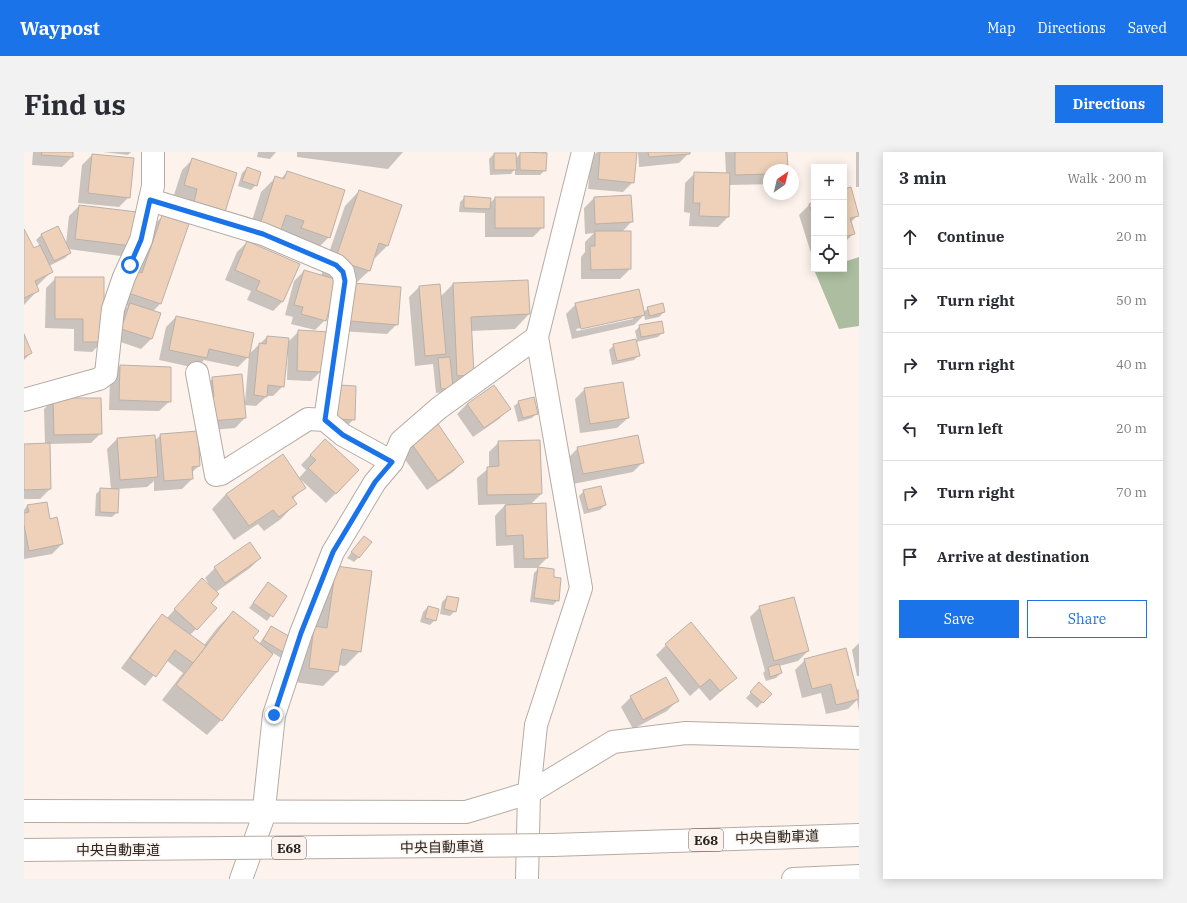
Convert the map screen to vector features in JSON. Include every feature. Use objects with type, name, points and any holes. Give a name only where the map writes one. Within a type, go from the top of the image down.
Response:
[{"type":"main road","points":[[24,400],[99,379],[106,374],[113,309],[124,277],[141,240],[153,186],[153,152]]},
{"type":"main road","points":[[528,879],[529,793],[536,725],[581,588],[536,337],[583,152]]},
{"type":"main road","points":[[150,200],[263,234],[336,265],[343,272],[345,281],[325,420]]},
{"type":"main road","points":[[241,879],[264,818],[274,715],[301,633],[333,552],[375,482],[392,462],[401,441],[438,408],[536,337]]},
{"type":"main road","points":[[197,373],[216,475],[221,474],[308,419],[325,420],[343,435],[392,462]]},
{"type":"main road","points":[[24,811],[466,812],[529,793],[613,742],[686,733],[859,738]]},
{"type":"main road","name":"中央自動車道","points":[[24,850],[553,845],[859,834]]},
{"type":"main road","points":[[793,879],[859,876]]},
{"type":"green space","points":[[859,257],[859,326],[839,329],[815,272],[847,272],[847,261]]},
{"type":"building","points":[[42,152],[73,152],[73,157],[41,155]]},
{"type":"building","points":[[520,152],[547,153],[546,171],[520,170]]},
{"type":"building","points":[[600,152],[637,152],[634,183],[598,179]]},
{"type":"building","points":[[648,152],[690,152],[690,154],[649,157]]},
{"type":"building","points":[[735,152],[787,152],[788,164],[763,164],[763,174],[735,175]]},
{"type":"building","points":[[494,153],[516,153],[517,170],[494,170]]},
{"type":"building","points":[[92,154],[134,158],[130,198],[88,193]]},
{"type":"building","points":[[192,158],[237,173],[225,212],[194,202],[197,189],[184,185]]},
{"type":"building","points":[[247,167],[261,172],[257,186],[242,181]]},
{"type":"building","points":[[287,171],[345,190],[330,238],[301,228],[304,221],[286,215],[280,232],[260,225],[275,176],[284,179]]},
{"type":"building","points":[[694,172],[730,173],[729,217],[699,216],[700,203],[693,203]]},
{"type":"building","points":[[851,187],[859,216],[850,218],[855,234],[847,236],[847,200],[847,188]]},
{"type":"building","points":[[359,190],[402,205],[388,246],[379,243],[370,271],[335,260]]},
{"type":"building","points":[[631,195],[633,222],[595,224],[594,197]]},
{"type":"building","points":[[464,196],[491,198],[490,209],[464,208]]},
{"type":"building","points":[[495,197],[544,197],[544,228],[495,228]]},
{"type":"building","points":[[79,205],[137,212],[132,246],[75,239]]},
{"type":"building","points":[[162,215],[189,224],[161,304],[128,293],[136,271],[142,273]]},
{"type":"building","points":[[58,226],[71,253],[54,261],[41,234]]},
{"type":"building","points":[[24,229],[34,248],[40,245],[53,272],[35,281],[39,291],[24,298]]},
{"type":"building","points":[[595,231],[631,231],[631,269],[591,270],[590,246],[595,246]]},
{"type":"building","points":[[247,241],[300,264],[283,302],[256,290],[260,281],[235,270]]},
{"type":"building","points":[[304,270],[338,280],[326,321],[301,314],[303,307],[294,305]]},
{"type":"building","points":[[55,277],[104,277],[104,342],[83,342],[83,319],[55,319]]},
{"type":"building","points":[[528,280],[530,314],[471,317],[474,375],[457,376],[453,283]]},
{"type":"building","points":[[353,283],[401,287],[398,325],[350,321]]},
{"type":"building","points":[[440,284],[446,354],[425,356],[419,286]]},
{"type":"building","points":[[639,289],[645,315],[581,329],[575,303]]},
{"type":"building","points":[[130,303],[161,313],[152,339],[121,329]]},
{"type":"building","points":[[663,303],[665,312],[650,316],[647,307]]},
{"type":"building","points":[[176,316],[254,333],[249,358],[209,349],[207,358],[169,350]]},
{"type":"building","points":[[662,321],[664,333],[641,337],[639,325]]},
{"type":"building","points":[[298,330],[329,332],[328,355],[323,355],[322,372],[297,371]]},
{"type":"building","points":[[24,334],[32,353],[24,357]]},
{"type":"building","points":[[267,336],[289,338],[284,387],[268,385],[267,397],[254,395],[259,343],[266,344]]},
{"type":"building","points":[[636,339],[640,356],[617,361],[613,344]]},
{"type":"building","points":[[450,357],[453,388],[441,389],[438,358]]},
{"type":"building","points":[[120,365],[171,367],[171,402],[119,400]]},
{"type":"building","points":[[242,374],[246,418],[211,421],[209,397],[214,397],[212,377]]},
{"type":"building","points":[[623,382],[629,418],[590,424],[584,388]]},
{"type":"building","points":[[339,385],[356,386],[355,420],[337,419]]},
{"type":"building","points":[[494,385],[511,409],[484,428],[467,404]]},
{"type":"building","points":[[534,397],[538,414],[523,418],[518,401]]},
{"type":"building","points":[[53,398],[101,398],[102,434],[54,435]]},
{"type":"building","points":[[438,424],[464,462],[438,481],[411,443]]},
{"type":"building","points":[[198,431],[200,466],[192,467],[193,479],[164,481],[160,434]]},
{"type":"building","points":[[155,435],[158,477],[120,480],[117,438]]},
{"type":"building","points":[[638,435],[644,463],[583,474],[577,447]]},
{"type":"building","points":[[325,439],[359,470],[336,494],[308,468],[316,460],[310,455]]},
{"type":"building","points":[[540,440],[542,494],[487,495],[487,467],[499,466],[498,441]]},
{"type":"building","points":[[50,443],[51,489],[24,490],[24,444]]},
{"type":"building","points":[[283,454],[306,488],[292,497],[297,504],[279,517],[273,510],[249,526],[226,494]]},
{"type":"building","points":[[601,486],[606,505],[588,510],[583,490]]},
{"type":"building","points":[[100,488],[119,489],[118,513],[100,512]]},
{"type":"building","points":[[47,502],[50,519],[57,517],[63,544],[29,551],[24,525],[24,513],[29,512],[27,505]]},
{"type":"building","points":[[546,503],[548,558],[524,559],[523,535],[506,536],[505,505]]},
{"type":"building","points":[[364,536],[372,542],[359,558],[351,552]]},
{"type":"building","points":[[250,542],[261,558],[225,583],[214,567]]},
{"type":"building","points":[[336,566],[372,571],[361,652],[342,649],[338,672],[309,668],[314,626],[327,628]]},
{"type":"building","points":[[538,567],[554,569],[554,577],[561,578],[559,601],[534,598]]},
{"type":"building","points":[[202,578],[219,594],[211,603],[217,608],[197,630],[174,609]]},
{"type":"building","points":[[268,582],[287,596],[273,617],[253,603]]},
{"type":"building","points":[[447,596],[459,598],[456,612],[444,609]]},
{"type":"building","points":[[794,597],[809,651],[774,661],[759,606]]},
{"type":"building","points":[[428,606],[439,609],[436,621],[425,618]]},
{"type":"building","points":[[233,611],[259,631],[253,638],[273,654],[222,721],[176,685]]},
{"type":"building","points":[[162,614],[206,646],[193,663],[175,650],[156,677],[130,658]]},
{"type":"building","points":[[691,622],[737,678],[720,691],[710,679],[700,687],[665,644]]},
{"type":"building","points":[[271,626],[294,639],[286,654],[263,640]]},
{"type":"building","points":[[846,648],[859,699],[836,705],[831,684],[812,689],[804,659]]},
{"type":"building","points":[[779,664],[782,673],[770,677],[768,667]]},
{"type":"building","points":[[666,677],[679,701],[643,720],[630,696]]},
{"type":"building","points":[[759,682],[772,694],[763,703],[750,692]]},
{"type":"route","points":[[130,265],[141,240],[150,200],[263,234],[314,257],[336,265],[343,272],[345,281],[334,367],[325,420],[343,435],[392,462],[375,482],[333,552],[301,633],[274,715]]}]
